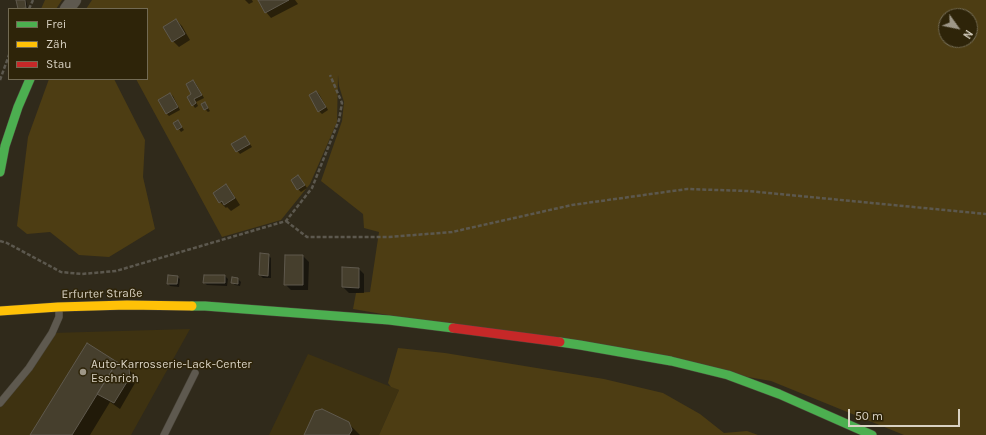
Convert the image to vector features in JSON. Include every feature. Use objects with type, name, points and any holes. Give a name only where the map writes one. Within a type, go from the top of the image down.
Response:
[{"type":"main road","points":[[0,172],[5,146],[18,107],[30,80]]},
{"type":"main road","name":"Erfurter Straße","points":[[0,311],[58,307],[205,306],[389,320],[580,345],[671,361],[728,375],[779,394],[871,435]]},
{"type":"street","points":[[68,8],[74,0]]},
{"type":"lane","points":[[0,403],[29,368],[52,333],[59,316],[58,307]]},
{"type":"lane","points":[[164,435],[195,373]]},
{"type":"path","points":[[0,80],[8,58]]},
{"type":"path","points":[[0,241],[7,243],[61,272],[82,274],[116,271],[286,221],[312,188],[339,120],[342,103],[330,75]]},
{"type":"path","points":[[286,221],[307,236],[389,237],[452,232],[572,205],[687,189],[748,191],[986,214]]},
{"type":"shaded area","points":[[45,0],[62,0],[57,8],[41,8]]},
{"type":"shaded area","points":[[92,0],[986,0],[986,435],[904,435],[771,381],[353,309],[356,293],[370,292],[379,232],[364,228],[363,214],[321,181],[342,121],[344,102],[339,86],[338,75],[337,122],[310,184],[281,220],[222,237],[137,80],[148,80],[148,8],[87,8]]},
{"type":"shaded area","points":[[49,80],[115,80],[145,140],[143,177],[155,229],[109,257],[79,255],[50,232],[27,234],[17,226],[28,137]]},
{"type":"shaded area","points":[[190,329],[131,435],[0,435],[0,403],[52,333]]},
{"type":"shaded area","points":[[398,348],[445,353],[604,379],[663,393],[700,414],[724,433],[747,431],[758,435],[379,435],[399,390],[391,387],[388,383]]},
{"type":"shaded area","points":[[308,354],[399,390],[379,435],[269,435]]},
{"type":"building","points":[[16,0],[25,0],[26,8],[18,8]]},
{"type":"building","points":[[258,0],[289,0],[265,13]]},
{"type":"building","points":[[176,19],[185,34],[172,42],[163,27]]},
{"type":"building","points":[[193,80],[202,95],[194,99],[196,103],[192,106],[187,97],[191,94],[186,84]]},
{"type":"building","points":[[316,91],[326,107],[318,112],[309,95]]},
{"type":"building","points":[[170,93],[178,107],[166,114],[158,100]]},
{"type":"building","points":[[205,102],[208,108],[204,110],[201,104]]},
{"type":"building","points":[[178,120],[182,127],[177,130],[173,123]]},
{"type":"building","points":[[245,136],[250,144],[236,152],[231,144]]},
{"type":"building","points":[[298,175],[305,185],[297,190],[291,180]]},
{"type":"building","points":[[226,184],[235,198],[224,205],[222,201],[219,203],[213,193]]},
{"type":"building","points":[[260,253],[269,254],[268,276],[259,275]]},
{"type":"building","points":[[285,255],[303,255],[303,285],[284,285]]},
{"type":"building","points":[[342,267],[359,268],[359,288],[342,287]]},
{"type":"building","points":[[168,275],[178,276],[177,284],[167,284]]},
{"type":"building","points":[[204,275],[225,275],[225,283],[203,283]]},
{"type":"building","points":[[232,277],[238,278],[238,284],[231,283]]},
{"type":"building","points":[[87,343],[117,362],[72,435],[30,435]]},
{"type":"building","points":[[117,362],[129,369],[130,377],[114,403],[97,394]]},
{"type":"building","points":[[322,409],[349,422],[352,430],[349,435],[304,435],[315,411]]},
{"type":"traffic: fast","points":[[0,172],[5,146],[18,107],[30,80]]},
{"type":"traffic: fast","points":[[192,306],[389,320],[453,328]]},
{"type":"traffic: fast","points":[[560,342],[671,361],[728,375],[779,394],[872,435]]},
{"type":"traffic: slow","points":[[0,311],[58,307],[127,305],[192,306]]},
{"type":"traffic: jam","points":[[453,328],[560,342]]},
{"type":"place","name":"Auto-Karrosserie-Lack-Center Eschrich","points":[[83,372]]}]
